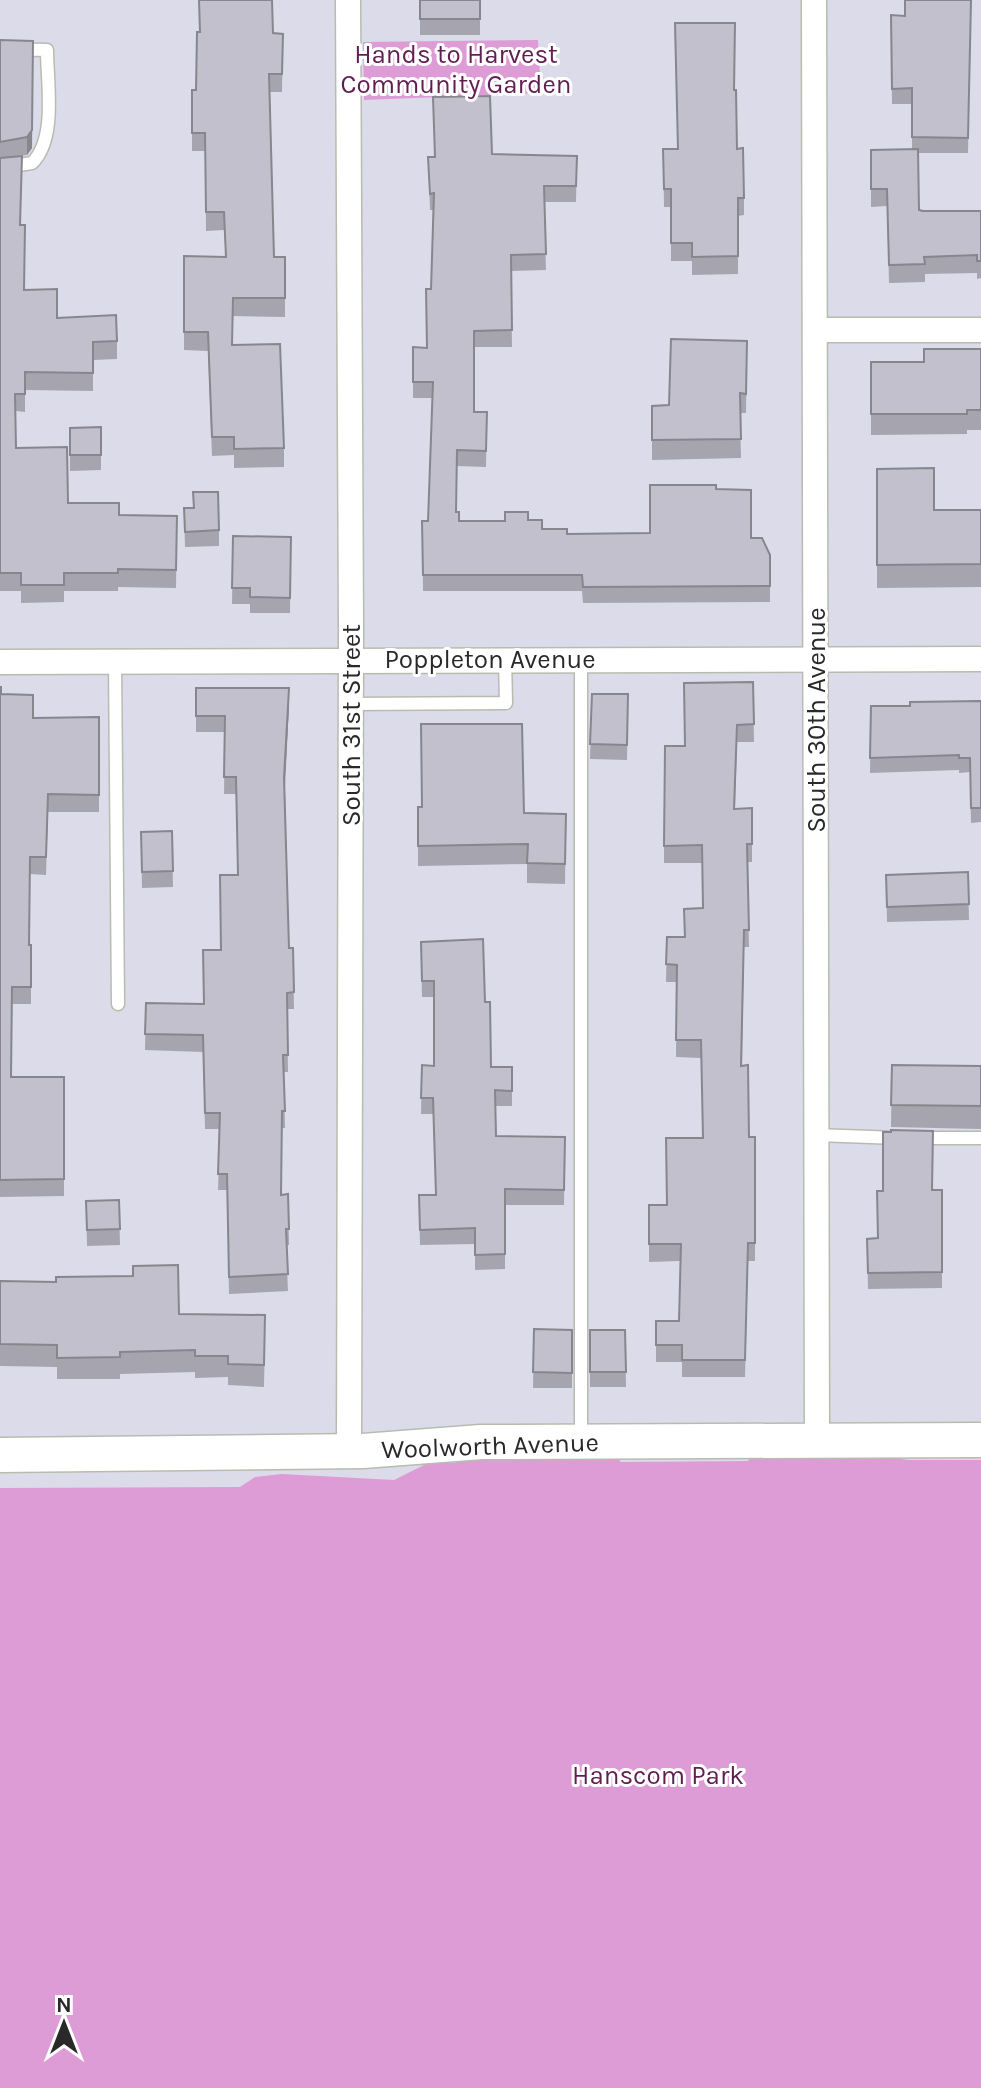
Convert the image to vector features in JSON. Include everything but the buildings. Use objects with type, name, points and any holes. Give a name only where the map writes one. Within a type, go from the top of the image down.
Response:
[{"type":"street","name":"South 31st Street","points":[[348,0],[351,659],[349,1451]]},
{"type":"street","name":"South 30th Avenue","points":[[814,0],[817,1440]]},
{"type":"street","points":[[815,330],[981,330]]},
{"type":"street","name":"Poppleton Avenue","points":[[0,662],[981,659]]},
{"type":"street","name":"Woolworth Avenue","points":[[0,1455],[349,1451],[454,1443],[581,1441],[981,1440]]},
{"type":"lane","points":[[0,49],[47,50],[48,127],[44,147],[32,163],[0,168]]},
{"type":"lane","points":[[351,704],[506,703],[505,659]]},
{"type":"lane","points":[[581,659],[581,1441]]},
{"type":"lane","points":[[115,661],[118,1004]]},
{"type":"lane","points":[[816,1135],[981,1138]]},
{"type":"green space","name":"Hands to Harvest Community Garden","points":[[538,40],[541,93],[364,100],[363,42]]},
{"type":"green space","name":"Hanscom Park","points":[[482,1450],[617,1457],[621,1462],[748,1461],[752,1455],[981,1460],[981,2088],[0,2088],[0,1488],[240,1487],[255,1477],[282,1474],[394,1480],[428,1463],[454,1463]]}]
